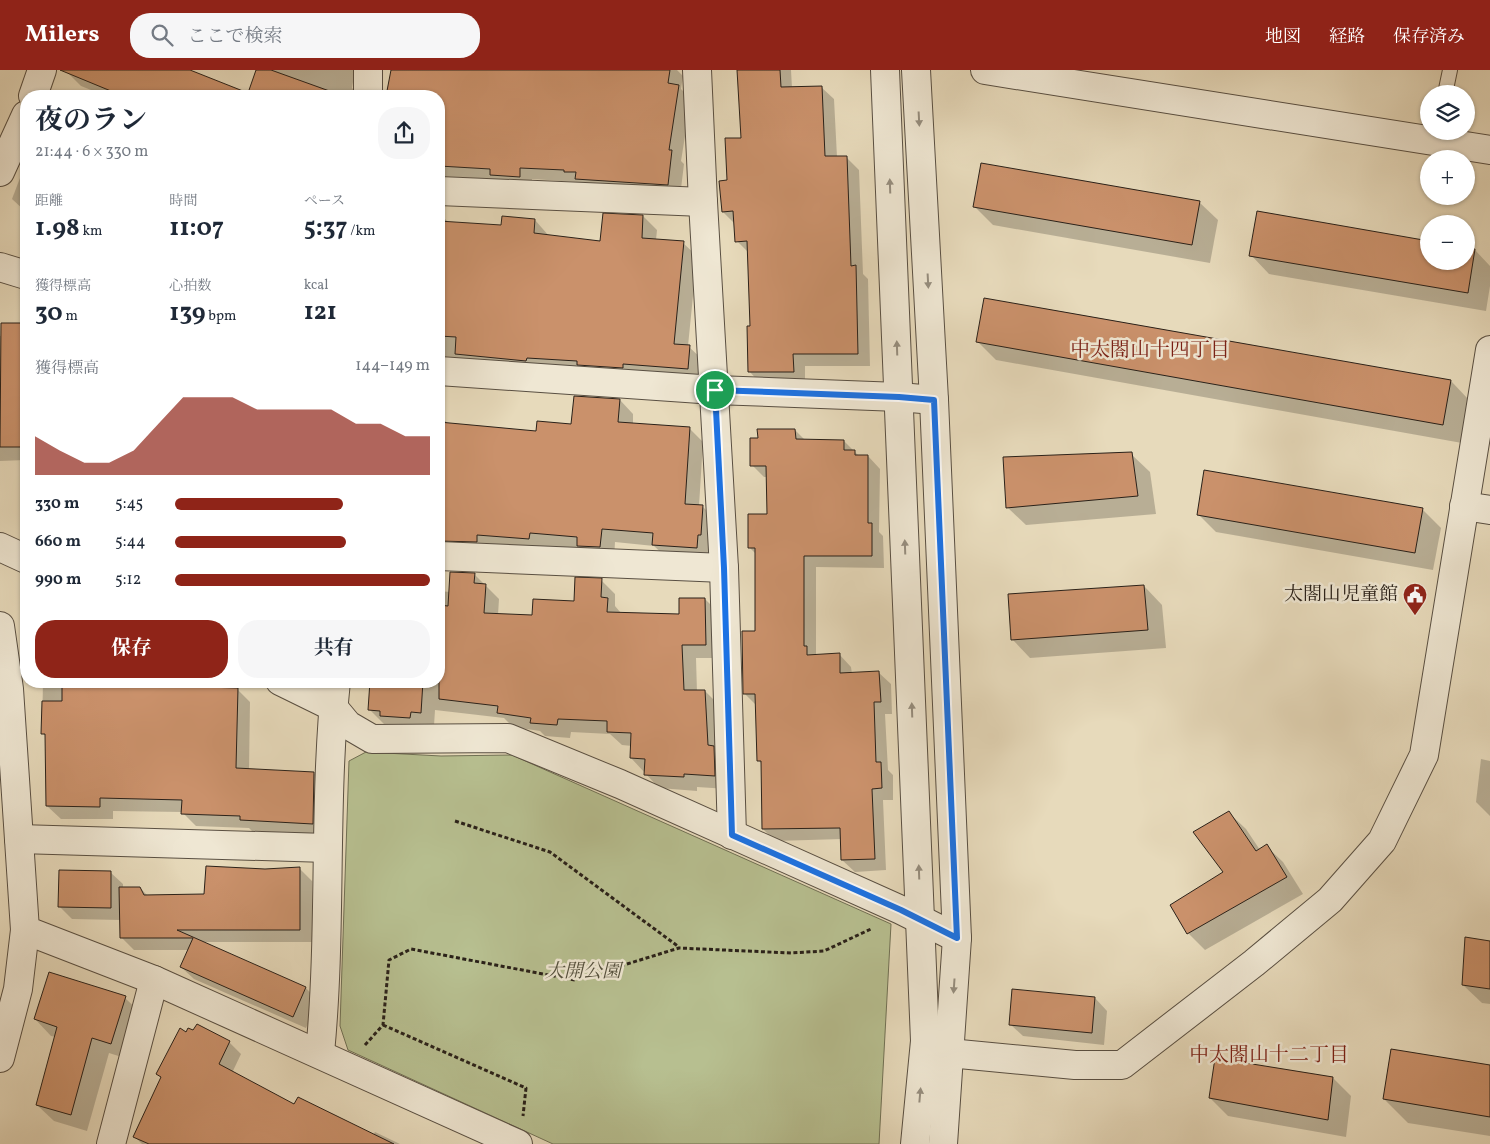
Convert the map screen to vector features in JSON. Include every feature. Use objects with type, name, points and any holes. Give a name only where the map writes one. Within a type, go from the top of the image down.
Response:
[{"type":"street","points":[[368,70],[368,90]]},
{"type":"street","points":[[697,70],[724,568],[732,835]]},
{"type":"street","points":[[885,70],[899,397],[911,915],[925,1040],[915,1144]]},
{"type":"street","points":[[916,70],[934,400],[957,938],[943,1144]]},
{"type":"street","points":[[985,70],[1420,133]]},
{"type":"street","points":[[0,172],[20,130]]},
{"type":"street","points":[[1453,140],[1490,150]]},
{"type":"street","points":[[445,191],[703,202]]},
{"type":"street","points":[[0,267],[20,273]]},
{"type":"street","points":[[949,1053],[1075,1065],[1122,1065],[1254,963],[1330,900],[1382,841],[1424,756],[1477,508],[1490,350]]},
{"type":"street","points":[[445,371],[715,390],[934,400]]},
{"type":"street","points":[[0,547],[20,556]]},
{"type":"street","points":[[445,556],[724,568]]},
{"type":"street","points":[[0,626],[25,930],[18,989],[0,1058]]},
{"type":"street","points":[[310,688],[335,694]]},
{"type":"street","points":[[335,694],[348,725],[372,738],[508,738],[620,784],[911,915],[957,938]]},
{"type":"street","points":[[320,1053],[326,989],[327,848],[335,694]]},
{"type":"street","points":[[19,839],[327,848]]},
{"type":"street","points":[[25,930],[154,980],[347,1066],[520,1135]]},
{"type":"street","points":[[111,1144],[154,980]]},
{"type":"lane","points":[[1447,85],[1450,70]]},
{"type":"path","points":[[455,821],[550,852],[679,948]]},
{"type":"path","points":[[347,1066],[383,1025],[389,960],[411,950],[575,980],[679,948],[790,953],[824,951],[877,927],[911,915]]},
{"type":"path","points":[[383,1025],[526,1088],[520,1135]]},
{"type":"green space","name":"大開公園","points":[[366,752],[441,756],[512,755],[891,924],[879,1144],[553,1144],[348,1050],[340,1026],[349,761]]},
{"type":"building","points":[[60,70],[190,70],[240,90],[108,90]]},
{"type":"building","points":[[256,70],[271,70],[327,90],[249,90]]},
{"type":"building","points":[[391,70],[670,70],[668,83],[679,85],[669,150],[672,150],[668,185],[575,179],[576,172],[564,172],[564,170],[520,168],[520,177],[490,175],[490,169],[445,166],[445,90],[387,90]]},
{"type":"building","points":[[737,70],[780,70],[781,87],[822,86],[825,156],[847,156],[851,266],[856,265],[858,354],[793,354],[794,372],[748,372],[747,326],[750,326],[747,241],[735,242],[733,211],[722,212],[719,181],[727,180],[725,138],[741,138]]},
{"type":"building","points":[[981,163],[1200,201],[1192,245],[973,207]]},
{"type":"building","points":[[1257,211],[1420,239],[1420,270],[1472,270],[1468,293],[1249,256]]},
{"type":"building","points":[[603,213],[643,215],[642,238],[684,241],[674,344],[690,345],[688,369],[623,364],[623,368],[577,365],[577,361],[527,358],[526,361],[455,354],[456,337],[445,336],[445,221],[501,225],[502,216],[535,219],[534,233],[600,241]]},
{"type":"building","points":[[984,298],[1451,380],[1443,425],[976,342]]},
{"type":"building","points":[[1,323],[20,323],[20,447],[0,447]]},
{"type":"building","points":[[574,396],[620,399],[618,422],[690,427],[685,504],[703,505],[701,535],[698,535],[697,548],[652,545],[653,533],[602,529],[600,547],[577,546],[577,537],[530,533],[529,539],[477,535],[477,542],[445,541],[445,423],[536,431],[537,421],[571,424]]},
{"type":"building","points":[[757,429],[795,429],[796,439],[844,440],[844,450],[855,450],[855,455],[868,455],[868,523],[872,523],[872,556],[804,556],[804,646],[807,646],[807,655],[840,653],[840,673],[879,671],[881,702],[874,702],[876,762],[881,762],[882,788],[872,789],[875,859],[841,860],[840,828],[762,829],[761,761],[757,761],[755,694],[743,694],[742,631],[755,631],[755,548],[748,548],[748,514],[767,514],[766,466],[750,466],[750,438],[758,438]]},
{"type":"building","points":[[1132,452],[1138,496],[1006,508],[1003,457]]},
{"type":"building","points":[[1204,470],[1423,508],[1415,553],[1197,515]]},
{"type":"building","points":[[450,572],[475,573],[474,583],[486,584],[484,613],[532,615],[533,599],[574,601],[575,577],[602,578],[601,597],[608,598],[607,612],[679,614],[679,598],[705,598],[706,645],[682,645],[684,690],[705,690],[708,745],[714,746],[715,776],[684,774],[684,777],[644,775],[645,759],[630,758],[631,733],[607,732],[607,721],[558,719],[557,725],[530,723],[531,718],[497,713],[498,706],[439,699],[439,688],[445,688],[445,606],[448,606]]},
{"type":"building","points":[[1144,585],[1148,630],[1011,640],[1008,594]]},
{"type":"building","points":[[62,688],[238,688],[236,768],[314,772],[313,824],[240,820],[240,816],[181,814],[182,800],[100,798],[100,807],[46,806],[45,734],[41,734],[42,701],[62,701]]},
{"type":"building","points":[[370,688],[423,688],[421,713],[411,712],[410,718],[380,716],[380,711],[368,710]]},
{"type":"building","points":[[1229,811],[1256,851],[1267,844],[1287,877],[1187,934],[1170,905],[1223,872],[1193,832]]},
{"type":"building","points":[[206,866],[265,869],[300,867],[300,930],[177,930],[306,987],[293,1017],[180,967],[193,938],[120,938],[119,887],[140,887],[144,895],[204,894]]},
{"type":"building","points":[[59,870],[111,871],[111,908],[58,907]]},
{"type":"building","points":[[1465,937],[1490,941],[1490,989],[1462,985]]},
{"type":"building","points":[[49,972],[126,996],[111,1044],[92,1038],[71,1115],[36,1105],[57,1027],[34,1019]]},
{"type":"building","points":[[1012,989],[1095,997],[1092,1033],[1009,1025]]},
{"type":"building","points":[[197,1024],[230,1041],[219,1064],[294,1104],[298,1097],[394,1144],[149,1144],[133,1137],[161,1077],[156,1074],[180,1028],[186,1032],[188,1028],[193,1030]]},
{"type":"building","points":[[1391,1049],[1490,1065],[1490,1117],[1383,1099]]},
{"type":"building","points":[[1215,1058],[1333,1077],[1328,1120],[1209,1098]]},
{"type":"place","name":"太閤山児童館","points":[[1415,616]]},
{"type":"district","name":"中太閤山十四丁目","points":[[1150,351]]},
{"type":"district","name":"中太閤山十二丁目","points":[[1269,1056]]},
{"type":"route","points":[[715,390],[934,400],[957,938],[901,910],[732,835],[724,568],[715,390]]}]
